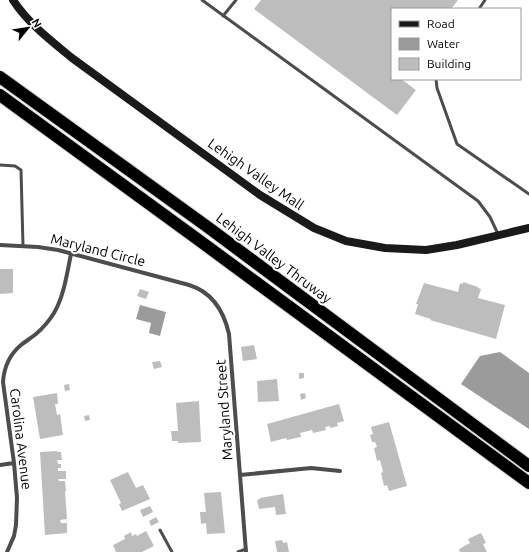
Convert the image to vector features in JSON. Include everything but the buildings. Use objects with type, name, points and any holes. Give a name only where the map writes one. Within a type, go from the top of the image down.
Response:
[{"type":"highway","name":"Lehigh Valley Thruway","points":[[0,77],[209,228],[529,466]]},
{"type":"highway","name":"Lehigh Valley Thruway","points":[[0,95],[529,483]]},
{"type":"street","name":"Lehigh Valley Mall","points":[[13,0],[20,10],[44,35],[72,58],[260,195],[314,228],[346,241],[385,248],[426,250],[457,245],[529,228]]},
{"type":"street","name":"Maryland Circle","points":[[0,245],[38,247],[71,254],[189,285]]},
{"type":"street","name":"Carolina Avenue","points":[[7,552],[14,536],[17,498],[14,463],[2,377],[8,361],[13,353],[40,330],[55,311],[60,298],[71,254]]},
{"type":"street","name":"Maryland Street","points":[[189,285],[197,287],[206,293],[218,307],[226,322],[229,334],[246,550]]},
{"type":"street","points":[[0,465],[14,463]]},
{"type":"street","points":[[240,475],[311,468],[340,471]]},
{"type":"lane","points":[[202,0],[478,201],[490,217],[498,235]]},
{"type":"lane","points":[[223,16],[236,0]]},
{"type":"lane","points":[[436,80],[437,88],[457,144],[529,194]]},
{"type":"lane","points":[[0,165],[15,166],[21,170],[23,246]]},
{"type":"lane","points":[[160,530],[172,552]]},
{"type":"lane","points":[[238,552],[246,550]]},
{"type":"water","points":[[140,305],[166,312],[160,336],[149,333],[151,323],[136,319]]},
{"type":"water","points":[[500,352],[529,373],[529,429],[461,384],[480,356]]}]
